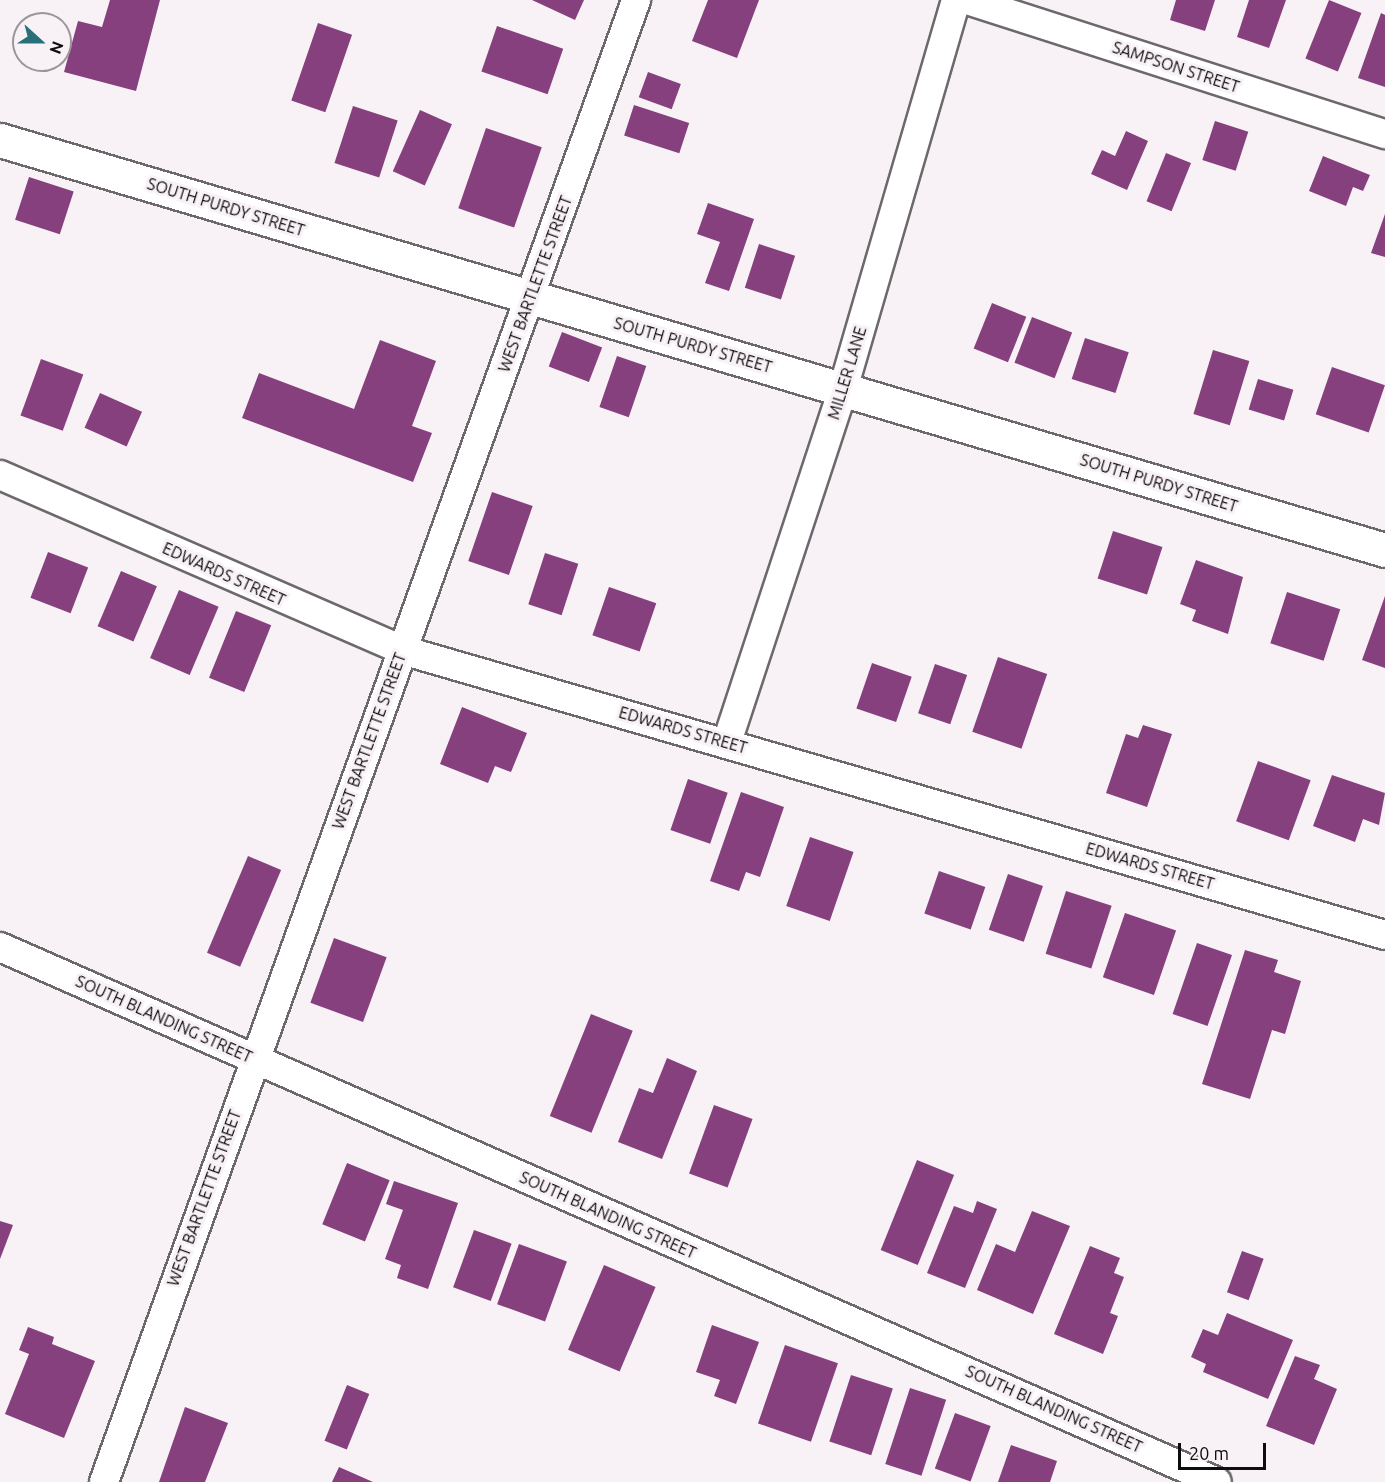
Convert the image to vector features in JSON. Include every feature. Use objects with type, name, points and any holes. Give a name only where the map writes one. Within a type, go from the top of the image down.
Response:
[{"type":"street","name":"WEST BARTLETTE STREET","points":[[104,1482],[636,0]]},
{"type":"street","name":"MILLER LANE","points":[[728,742],[843,389],[956,0]]},
{"type":"street","name":"SAMPSON STREET","points":[[967,0],[1385,134]]},
{"type":"street","name":"SOUTH PURDY STREET","points":[[0,140],[1385,550]]},
{"type":"street","name":"EDWARDS STREET","points":[[0,475],[402,650],[728,742],[1385,936]]},
{"type":"street","name":"SOUTH BLANDING STREET","points":[[0,947],[1217,1482]]},
{"type":"building","points":[[110,0],[160,0],[136,91],[64,72],[72,72],[72,43],[78,21],[102,27]]},
{"type":"building","points":[[532,0],[584,0],[575,20]]},
{"type":"building","points":[[708,0],[759,0],[737,58],[692,41]]},
{"type":"building","points":[[1176,0],[1215,0],[1205,31],[1170,20]]},
{"type":"building","points":[[1249,0],[1286,0],[1269,48],[1237,37]]},
{"type":"building","points":[[1329,0],[1361,13],[1338,72],[1305,58]]},
{"type":"building","points":[[1381,13],[1385,15],[1385,87],[1358,78]]},
{"type":"building","points":[[318,23],[352,35],[325,112],[291,101]]},
{"type":"building","points":[[497,26],[563,49],[548,94],[481,71]]},
{"type":"building","points":[[648,72],[681,84],[672,109],[639,97]]},
{"type":"building","points":[[634,105],[689,123],[679,153],[624,135]]},
{"type":"building","points":[[353,106],[398,121],[379,178],[334,163]]},
{"type":"building","points":[[420,110],[452,124],[425,185],[393,171]]},
{"type":"building","points":[[1215,121],[1248,132],[1236,171],[1202,160]]},
{"type":"building","points":[[486,128],[542,147],[514,228],[458,208]]},
{"type":"building","points":[[1126,131],[1148,141],[1127,190],[1091,174],[1102,150],[1115,156]]},
{"type":"building","points":[[1166,153],[1191,163],[1172,211],[1147,201]]},
{"type":"building","points":[[1323,156],[1370,175],[1363,191],[1353,187],[1346,206],[1309,191]]},
{"type":"building","points":[[29,177],[74,192],[60,234],[15,220]]},
{"type":"building","points":[[708,203],[754,219],[729,291],[705,283],[720,242],[697,234]]},
{"type":"building","points":[[1385,214],[1385,257],[1371,253]]},
{"type":"building","points":[[759,244],[795,256],[781,299],[745,288]]},
{"type":"building","points":[[992,303],[1026,317],[1008,362],[974,348]]},
{"type":"building","points":[[1032,317],[1072,332],[1055,378],[1014,363]]},
{"type":"building","points":[[562,332],[602,347],[589,382],[549,367]]},
{"type":"building","points":[[1085,338],[1129,352],[1115,393],[1072,379]]},
{"type":"building","points":[[380,340],[436,361],[412,426],[432,433],[413,482],[242,418],[259,373],[354,409]]},
{"type":"building","points":[[1213,350],[1249,361],[1230,425],[1193,414]]},
{"type":"building","points":[[617,356],[646,366],[629,417],[599,407]]},
{"type":"building","points":[[41,359],[83,374],[63,431],[20,415]]},
{"type":"building","points":[[1332,367],[1385,385],[1369,433],[1316,414]]},
{"type":"building","points":[[1258,379],[1293,390],[1284,420],[1249,410]]},
{"type":"building","points":[[100,393],[142,412],[127,446],[85,428]]},
{"type":"building","points":[[492,492],[533,506],[509,575],[468,561]]},
{"type":"building","points":[[1113,531],[1162,547],[1147,595],[1098,579]]},
{"type":"building","points":[[48,552],[88,567],[71,613],[30,598]]},
{"type":"building","points":[[545,553],[578,564],[562,615],[528,604]]},
{"type":"building","points":[[1196,560],[1243,577],[1228,634],[1192,621],[1196,610],[1180,604]]},
{"type":"building","points":[[121,571],[157,586],[133,641],[98,626]]},
{"type":"building","points":[[609,587],[656,603],[640,651],[592,635]]},
{"type":"building","points":[[179,590],[219,607],[190,675],[150,658]]},
{"type":"building","points":[[1287,592],[1340,609],[1324,661],[1270,643]]},
{"type":"building","points":[[1385,596],[1385,668],[1362,660]]},
{"type":"building","points":[[236,611],[271,625],[244,692],[209,678]]},
{"type":"building","points":[[998,657],[1047,674],[1021,749],[972,732]]},
{"type":"building","points":[[872,663],[912,677],[896,722],[856,708]]},
{"type":"building","points":[[935,664],[967,675],[950,724],[918,713]]},
{"type":"building","points":[[462,707],[527,733],[511,772],[495,766],[488,783],[440,764]]},
{"type":"building","points":[[1143,725],[1172,734],[1147,807],[1106,793],[1126,734],[1138,738]]},
{"type":"building","points":[[1258,761],[1311,780],[1289,840],[1236,821]]},
{"type":"building","points":[[1332,775],[1385,793],[1379,825],[1363,819],[1355,842],[1313,826]]},
{"type":"building","points":[[688,779],[728,793],[710,844],[670,830]]},
{"type":"building","points":[[741,792],[784,807],[760,877],[746,872],[739,891],[710,881]]},
{"type":"building","points":[[810,837],[853,852],[830,921],[786,906]]},
{"type":"building","points":[[248,856],[281,870],[240,967],[207,953]]},
{"type":"building","points":[[939,871],[985,887],[971,930],[924,914]]},
{"type":"building","points":[[1008,874],[1043,886],[1024,942],[989,930]]},
{"type":"building","points":[[1066,891],[1112,906],[1091,969],[1046,954]]},
{"type":"building","points":[[1125,913],[1176,931],[1154,995],[1103,977]]},
{"type":"building","points":[[334,938],[387,957],[363,1022],[310,1003]]},
{"type":"building","points":[[1197,943],[1232,955],[1208,1026],[1173,1014]]},
{"type":"building","points":[[1245,950],[1278,960],[1274,972],[1301,981],[1285,1034],[1272,1030],[1250,1099],[1202,1084]]},
{"type":"building","points":[[591,1014],[633,1031],[592,1133],[550,1116]]},
{"type":"building","points":[[667,1058],[697,1071],[662,1159],[618,1142],[639,1088],[653,1093]]},
{"type":"building","points":[[714,1105],[753,1119],[728,1188],[689,1174]]},
{"type":"building","points":[[917,1160],[954,1175],[918,1265],[881,1250]]},
{"type":"building","points":[[347,1163],[390,1180],[365,1241],[322,1224]]},
{"type":"building","points":[[394,1181],[458,1203],[428,1289],[397,1278],[401,1265],[385,1259],[403,1210],[386,1204]]},
{"type":"building","points":[[977,1201],[997,1209],[965,1288],[927,1273],[954,1206],[973,1213]]},
{"type":"building","points":[[1032,1211],[1070,1226],[1033,1314],[977,1290],[996,1244],[1015,1252]]},
{"type":"building","points":[[0,1221],[13,1225],[0,1259]]},
{"type":"building","points":[[474,1230],[512,1244],[491,1301],[453,1287]]},
{"type":"building","points":[[519,1244],[567,1261],[545,1322],[497,1304]]},
{"type":"building","points":[[1090,1246],[1120,1258],[1114,1273],[1124,1277],[1110,1313],[1118,1316],[1103,1354],[1054,1334]]},
{"type":"building","points":[[1242,1251],[1264,1259],[1249,1300],[1227,1292]]},
{"type":"building","points":[[604,1265],[656,1287],[620,1372],[568,1350]]},
{"type":"building","points":[[1227,1313],[1293,1340],[1268,1399],[1203,1372],[1206,1364],[1191,1357],[1203,1329],[1218,1335]]},
{"type":"building","points":[[712,1325],[759,1342],[736,1404],[714,1396],[720,1380],[696,1372]]},
{"type":"building","points":[[28,1327],[54,1337],[52,1344],[95,1361],[64,1438],[5,1414],[29,1354],[19,1350]]},
{"type":"building","points":[[785,1345],[838,1363],[811,1442],[758,1423]]},
{"type":"building","points":[[1295,1356],[1320,1365],[1314,1379],[1337,1389],[1314,1445],[1266,1426]]},
{"type":"building","points":[[851,1375],[893,1389],[871,1455],[829,1442]]},
{"type":"building","points":[[347,1385],[369,1394],[347,1450],[325,1441]]},
{"type":"building","points":[[910,1388],[946,1400],[921,1476],[885,1464]]},
{"type":"building","points":[[185,1407],[228,1423],[205,1482],[159,1482]]},
{"type":"building","points":[[955,1413],[991,1426],[971,1481],[935,1468]]},
{"type":"building","points":[[1011,1445],[1057,1461],[1050,1482],[998,1482]]},
{"type":"building","points":[[339,1467],[373,1482],[332,1482]]}]
